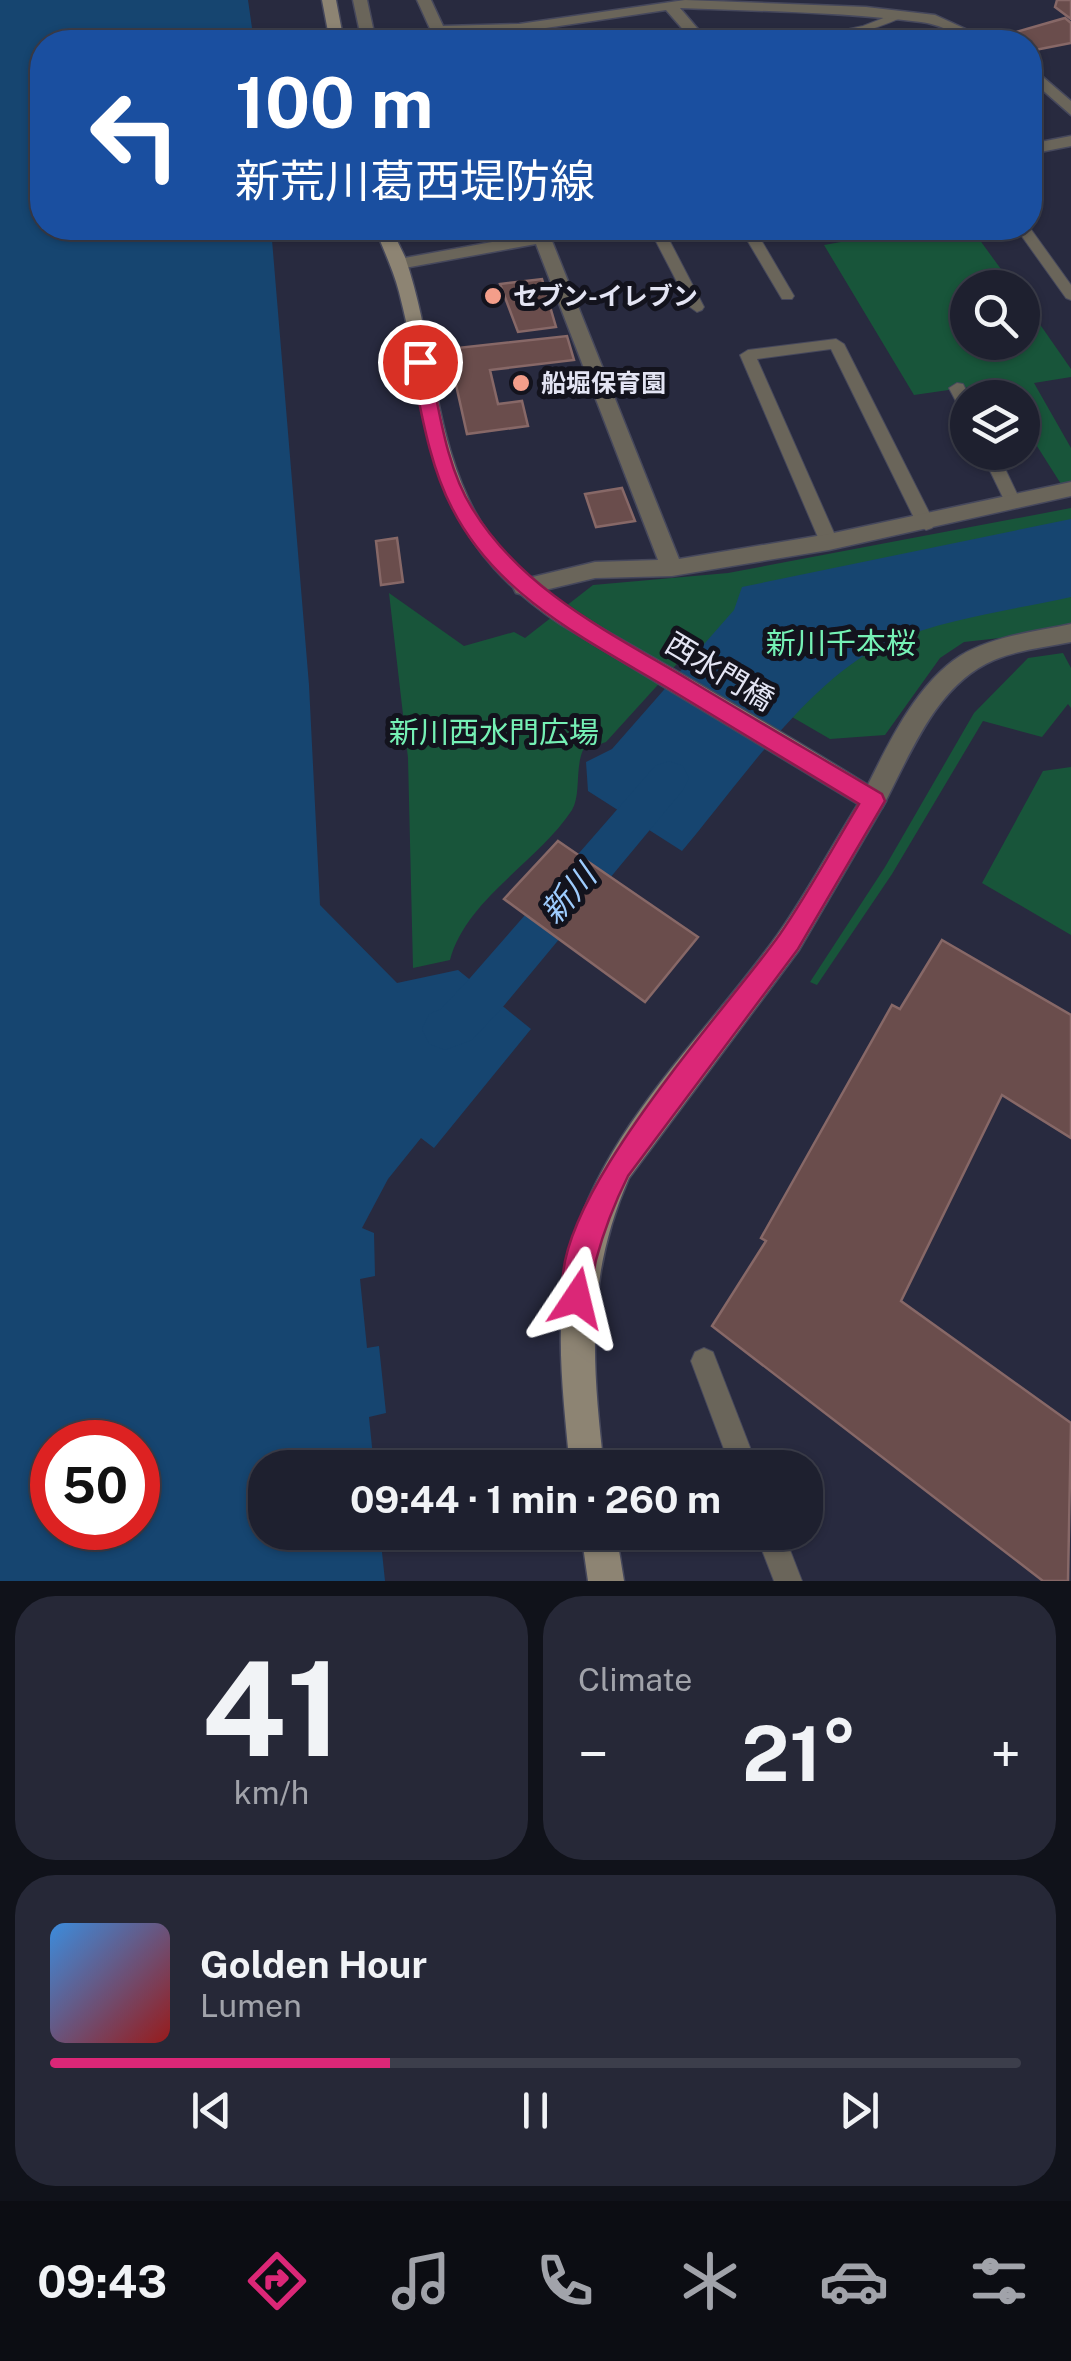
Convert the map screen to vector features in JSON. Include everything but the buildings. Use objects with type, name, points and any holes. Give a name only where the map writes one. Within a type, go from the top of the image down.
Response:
[{"type":"main road","points":[[329,0],[335,30]]},
{"type":"main road","name":"西水門橋","points":[[388,240],[399,264],[434,427],[450,481],[477,531],[524,586],[577,624],[874,801]]},
{"type":"main road","points":[[585,1450],[574,1330],[580,1266],[598,1208],[618,1167],[789,941],[874,801]]},
{"type":"main road","points":[[601,1550],[606,1581]]},
{"type":"street","points":[[360,0],[367,30]]},
{"type":"street","points":[[424,0],[437,30]]},
{"type":"street","points":[[922,0],[935,18]]},
{"type":"street","points":[[669,4],[692,30]]},
{"type":"street","points":[[501,30],[669,4],[793,5],[935,18],[961,30]]},
{"type":"street","points":[[1042,82],[1069,106]]},
{"type":"street","points":[[1042,146],[1071,141]]},
{"type":"street","points":[[399,264],[507,240]]},
{"type":"street","points":[[541,240],[672,568]]},
{"type":"street","points":[[524,586],[595,570],[672,568],[829,542],[926,524],[1012,500],[1071,489]]},
{"type":"street","points":[[874,801],[931,702],[956,672],[984,654],[1071,633]]},
{"type":"lane","points":[[866,30],[898,15]]},
{"type":"lane","points":[[662,240],[698,308]]},
{"type":"lane","points":[[754,240],[787,296]]},
{"type":"lane","points":[[1032,240],[1071,295]]},
{"type":"lane","points":[[829,542],[748,355],[836,344],[926,524]]},
{"type":"lane","points":[[998,470],[1012,500]]},
{"type":"lane","points":[[704,1361],[738,1450]]},
{"type":"lane","points":[[777,1550],[788,1581]]},
{"type":"green space","points":[[852,240],[980,240],[1002,270],[950,270],[950,360],[1040,360],[1040,324],[1071,369],[1071,377],[1040,382],[950,380],[950,390],[914,395],[824,245]]},
{"type":"green space","points":[[1040,394],[1071,448],[1071,483],[1061,484],[1040,451]]},
{"type":"green space","name":"新川西水門広場","points":[[1071,508],[1071,630],[964,642],[940,658],[885,735],[830,739],[685,655],[606,742],[583,750],[572,810],[471,918],[450,960],[413,968],[408,758],[389,593],[464,646],[514,632],[525,638],[593,585],[728,573]]},
{"type":"green space","points":[[1063,653],[1071,668],[1071,708],[1068,704],[1042,737],[983,721],[892,874],[817,985],[810,982],[885,867],[974,713],[1028,658]]},
{"type":"green space","points":[[1071,767],[1071,935],[982,883],[1043,771]]},
{"type":"water","points":[[0,0],[248,0],[252,30],[30,30],[30,240],[272,240],[309,685],[320,905],[397,983],[458,970],[531,1029],[434,1148],[421,1138],[388,1179],[362,1228],[374,1233],[375,1276],[360,1279],[367,1348],[379,1346],[386,1413],[369,1417],[372,1450],[248,1450],[248,1550],[382,1550],[385,1581],[0,1581]]},
{"type":"water","name":"新川千本桜","points":[[1071,519],[1071,597],[936,626],[892,641],[863,657],[834,678],[778,733],[682,851],[588,791],[586,762],[612,749],[734,610],[742,587]]},
{"type":"waterway","name":"新川","points":[[445,1029],[456,1025],[486,993],[669,778]]},
{"type":"place","name":"セブン-イレブン","points":[[493,296]]},
{"type":"place","name":"船堀保育園","points":[[521,383]]},
{"type":"route","points":[[420,362],[434,427],[460,506],[497,559],[524,586],[577,624],[874,801],[789,941],[618,1167],[598,1208],[580,1266],[577,1298]]}]
